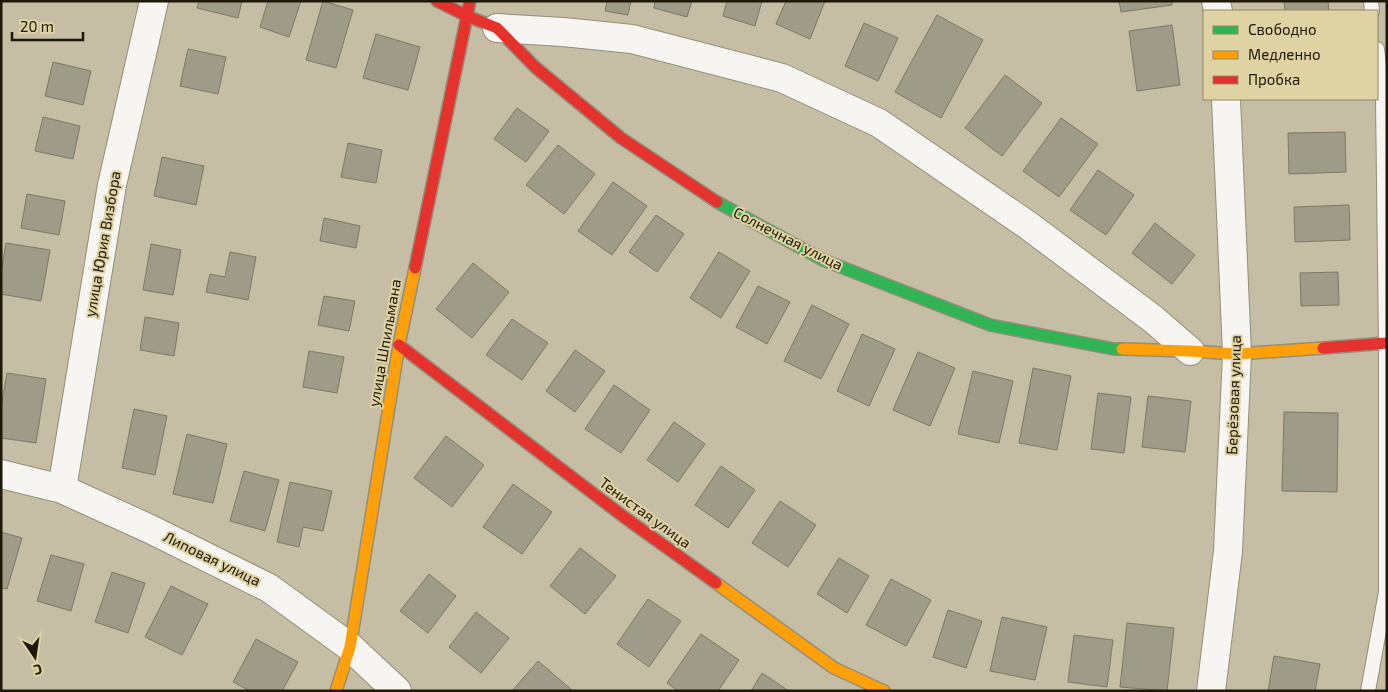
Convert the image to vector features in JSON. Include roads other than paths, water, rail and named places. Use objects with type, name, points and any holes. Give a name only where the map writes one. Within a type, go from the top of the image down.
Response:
[{"type":"street","name":"улица Юрия Визбора","points":[[62,489],[112,185],[154,1]]},
{"type":"street","name":"Солнечная улица","points":[[436,1],[497,28],[632,39],[782,78],[879,123],[1029,226],[1153,319],[1190,351]]},
{"type":"street","name":"улица Шпильмана","points":[[336,691],[350,647],[399,345],[470,1]]},
{"type":"street","name":"Солнечная улица","points":[[497,28],[535,67],[620,138],[715,201],[823,260],[990,325],[1114,349],[1237,354],[1386,343]]},
{"type":"street","name":"Берёзовая улица","points":[[1211,691],[1228,551],[1237,354],[1226,100]]},
{"type":"street","name":"Тенистая улица","points":[[399,345],[624,517],[834,668],[884,691]]},
{"type":"street","name":"Липовая улица","points":[[1,474],[62,489],[150,529],[269,588],[350,647],[397,691]]},
{"type":"lane","points":[[1368,691],[1386,592],[1386,343],[1382,100],[1378,59]]}]
